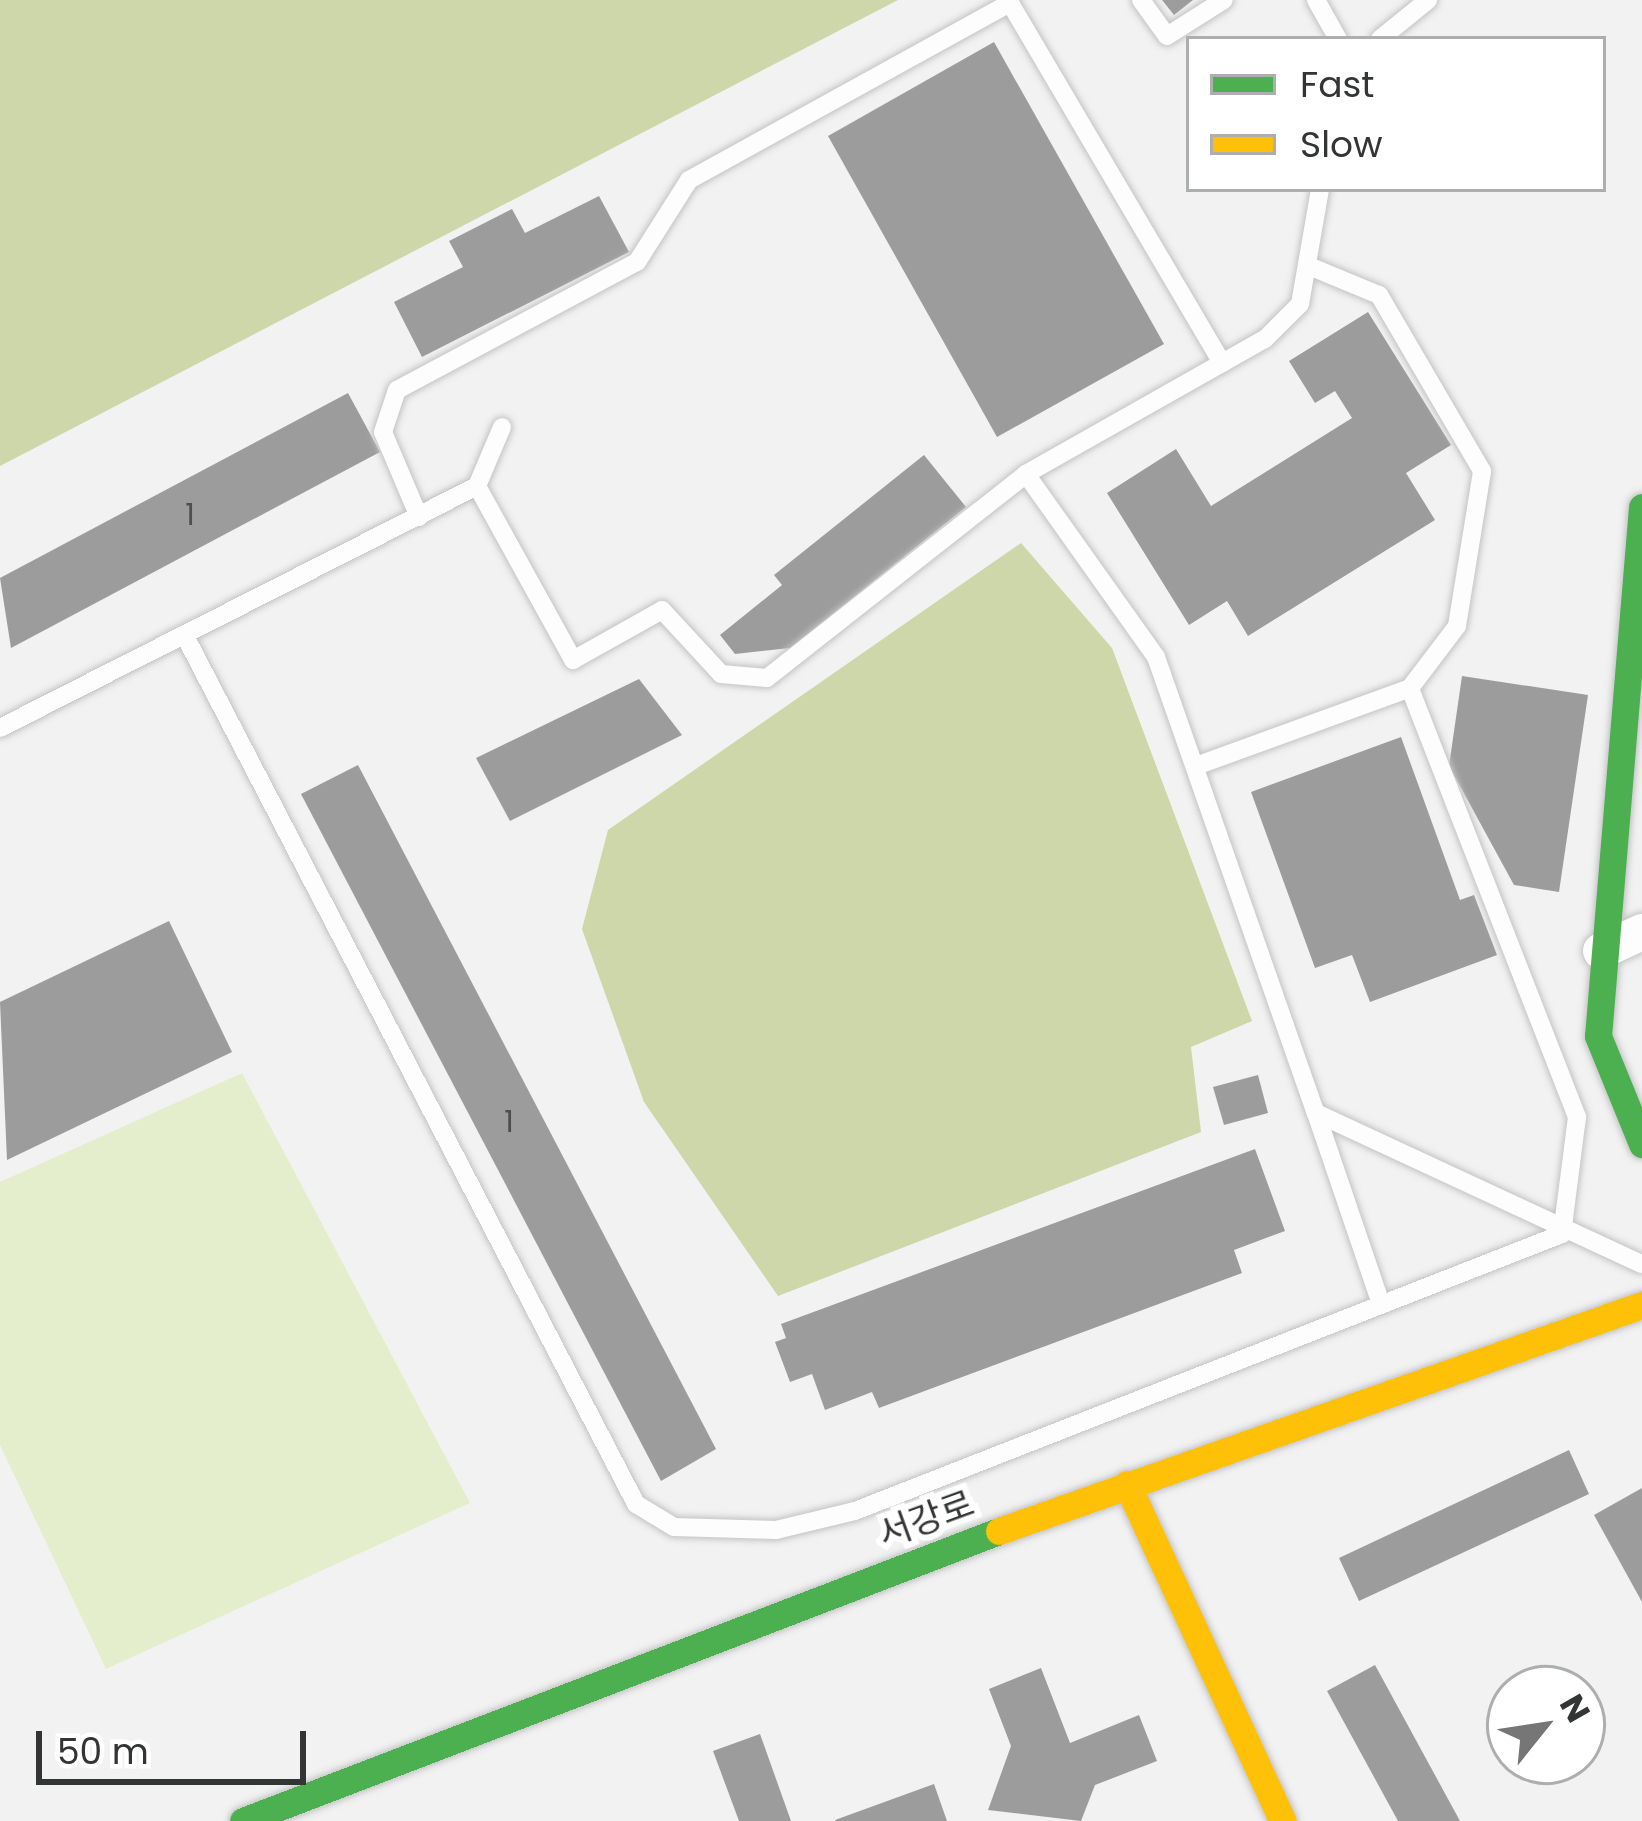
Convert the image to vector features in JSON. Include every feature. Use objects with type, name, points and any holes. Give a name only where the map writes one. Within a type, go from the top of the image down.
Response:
[{"type":"main road","points":[[1642,507],[1601,951],[1598,1036],[1642,1144]]},
{"type":"main road","name":"서강로","points":[[243,1821],[617,1670],[1127,1484],[1642,1305]]},
{"type":"main road","points":[[1127,1484],[1283,1821]]},
{"type":"street","points":[[1601,951],[1642,932]]},
{"type":"lane","points":[[1141,0],[1167,36],[1224,0]]},
{"type":"lane","points":[[1316,0],[1336,36]]},
{"type":"lane","points":[[1384,36],[1428,0]]},
{"type":"lane","points":[[419,517],[383,432],[397,390],[637,262],[689,180],[1010,3],[1222,363]]},
{"type":"lane","points":[[477,486],[573,660],[662,610],[721,674],[767,678],[1026,475],[1222,363],[1300,304],[1320,192]]},
{"type":"lane","points":[[1196,766],[1410,688],[1457,626],[1482,471],[1379,295],[1309,266]]},
{"type":"lane","points":[[0,728],[186,638],[477,486],[502,427]]},
{"type":"lane","points":[[1026,475],[1156,657],[1381,1304]]},
{"type":"lane","points":[[186,638],[636,1504],[674,1527],[776,1530],[856,1511],[1562,1234]]},
{"type":"lane","points":[[1410,688],[1577,1117],[1562,1234]]},
{"type":"lane","points":[[1316,1113],[1562,1234],[1642,1264]]},
{"type":"green space","points":[[0,0],[898,0],[0,466]]},
{"type":"green space","points":[[1021,543],[1112,648],[1252,1021],[1191,1047],[1201,1132],[778,1296],[644,1102],[582,929],[608,830]]},
{"type":"green space","points":[[242,1073],[470,1503],[106,1669],[0,1445],[0,1182]]},
{"type":"building","points":[[1162,0],[1193,0],[1174,15]]},
{"type":"building","points":[[994,42],[1164,344],[997,437],[828,136]]},
{"type":"building","points":[[599,196],[629,252],[422,357],[394,302],[463,267],[449,241],[512,209],[525,233]]},
{"type":"building","points":[[1368,312],[1451,445],[1406,473],[1435,520],[1248,636],[1227,601],[1189,625],[1107,493],[1176,449],[1211,506],[1352,418],[1335,391],[1315,403],[1289,361]]},
{"type":"building","points":[[348,393],[380,452],[11,648],[0,578]]},
{"type":"building","points":[[924,455],[966,507],[790,648],[735,654],[720,635],[782,585],[774,575]]},
{"type":"building","points":[[1462,676],[1588,695],[1559,892],[1514,885],[1449,766]]},
{"type":"building","points":[[639,679],[682,735],[510,821],[476,758]]},
{"type":"building","points":[[1401,737],[1460,900],[1474,895],[1497,955],[1370,1002],[1352,955],[1315,968],[1251,792]]},
{"type":"building","points":[[358,765],[716,1449],[661,1481],[301,794]]},
{"type":"building","points":[[169,921],[232,1052],[7,1160],[0,1002]]},
{"type":"building","points":[[1258,1075],[1268,1113],[1224,1125],[1213,1087]]},
{"type":"building","points":[[1255,1149],[1285,1231],[1234,1250],[1242,1273],[879,1408],[872,1392],[825,1410],[812,1374],[790,1382],[775,1342],[786,1338],[781,1324]]},
{"type":"building","points":[[1569,1450],[1589,1494],[1359,1601],[1339,1558]]},
{"type":"building","points":[[1642,1488],[1642,1602],[1594,1515]]},
{"type":"building","points":[[1375,1665],[1460,1821],[1398,1821],[1327,1691]]},
{"type":"building","points":[[1041,1668],[1070,1743],[1139,1715],[1157,1761],[1095,1785],[1081,1821],[988,1810],[1011,1746],[989,1689]]},
{"type":"building","points":[[760,1734],[791,1821],[739,1821],[713,1751]]},
{"type":"building","points":[[934,1784],[947,1821],[835,1821],[835,1820]]},
{"type":"traffic: fast","points":[[1642,507],[1598,1036],[1642,1144]]},
{"type":"traffic: fast","points":[[243,1821],[999,1531]]},
{"type":"traffic: slow","points":[[999,1531],[1642,1305]]},
{"type":"traffic: slow","points":[[1127,1484],[1283,1821]]}]
